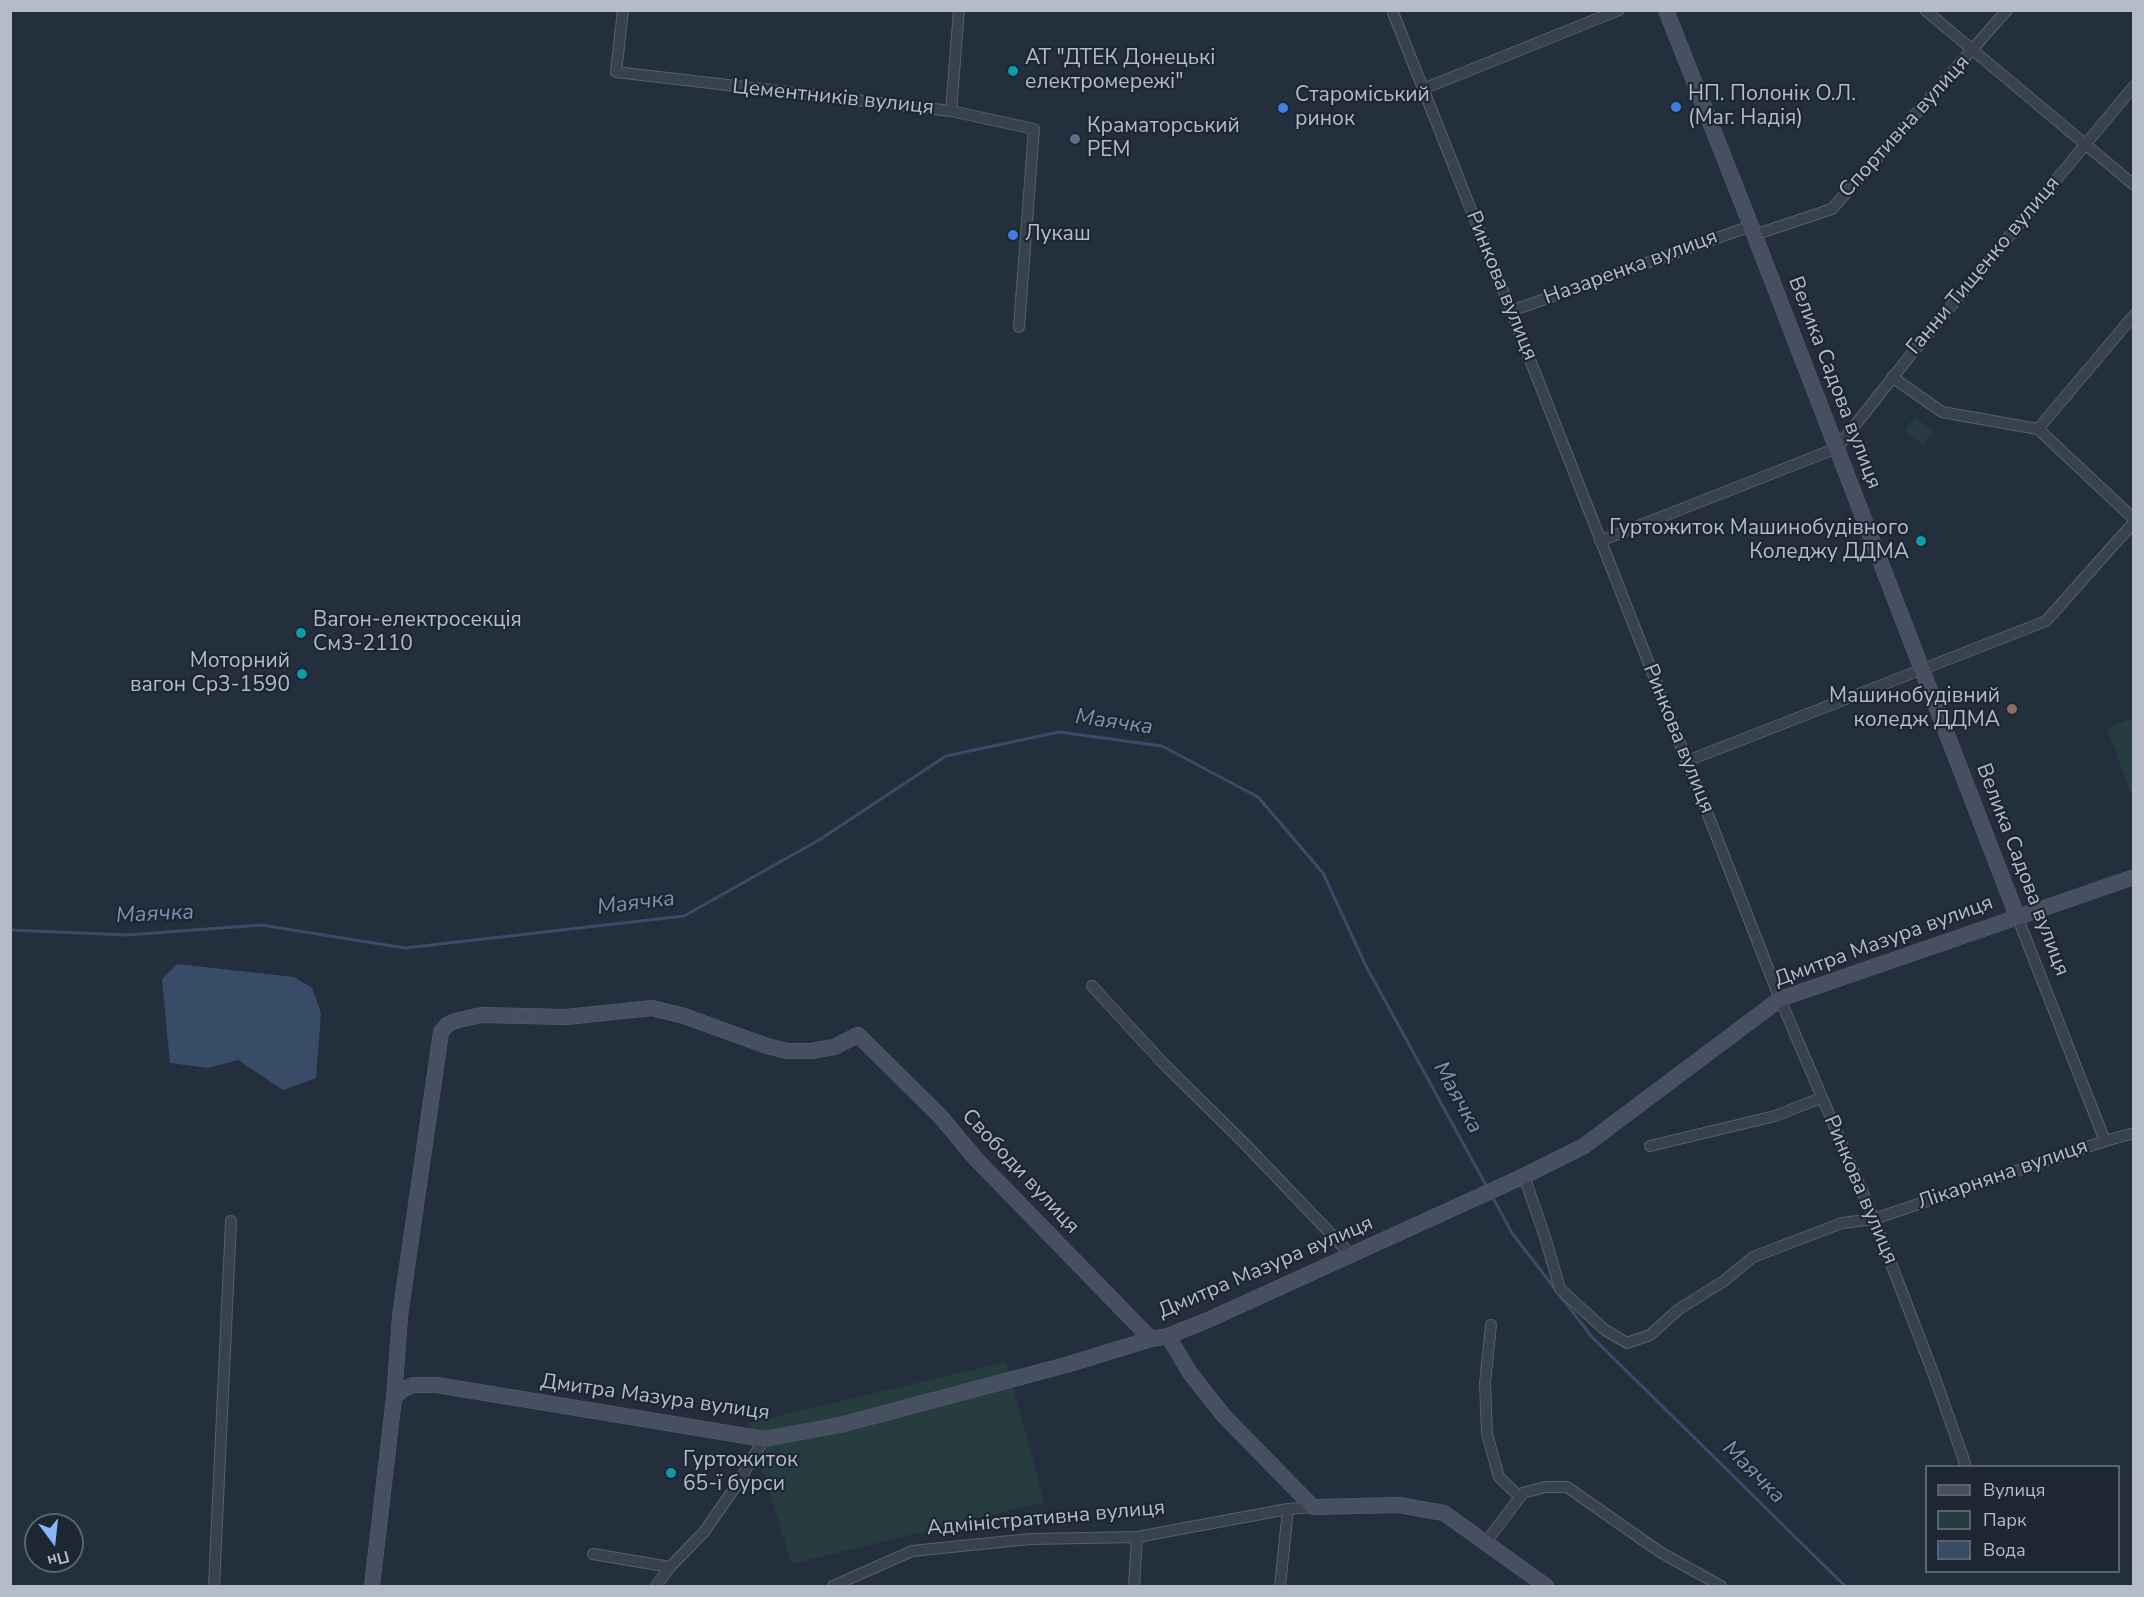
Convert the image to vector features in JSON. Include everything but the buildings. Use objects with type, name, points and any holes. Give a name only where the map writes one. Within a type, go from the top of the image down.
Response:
[{"type":"street","name":"Цементників вулиця","points":[[623,10],[616,72],[951,111],[959,10]]},
{"type":"street","name":"Ринкова вулиця","points":[[1392,10],[1780,999],[1874,1219],[1935,1378],[1965,1465]]},
{"type":"street","points":[[1423,89],[1619,10]]},
{"type":"street","name":"Велика Садова вулиця","points":[[1666,10],[2105,1141]]},
{"type":"street","points":[[1925,10],[2133,185]]},
{"type":"street","name":"Спортивна вулиця","points":[[1753,230],[1832,209],[2007,10]]},
{"type":"street","name":"Ганни Тищенко вулиця","points":[[1837,448],[1892,377],[2133,86]]},
{"type":"street","points":[[951,111],[1034,129],[1019,327]]},
{"type":"street","name":"Назаренка вулиця","points":[[1511,311],[1753,230]]},
{"type":"street","points":[[2037,429],[2133,315]]},
{"type":"street","points":[[1688,761],[2046,621],[2133,520],[2037,429],[1942,412],[1892,377]]},
{"type":"street","points":[[1600,541],[1837,448]]},
{"type":"street","name":"Дмитра Мазура вулиця","points":[[394,1398],[402,1390],[413,1385],[437,1385],[764,1439],[840,1425],[1168,1336],[1518,1179],[1584,1146],[1780,999],[2133,877]]},
{"type":"street","points":[[1092,986],[1163,1063],[1246,1145],[1351,1255]]},
{"type":"street","name":"Свободи вулиця","points":[[394,1398],[400,1316],[441,1032],[455,1021],[481,1015],[566,1017],[652,1008],[684,1016],[787,1051],[811,1051],[834,1047],[858,1035],[940,1116],[976,1160],[1151,1339]]},
{"type":"street","points":[[1650,1146],[1775,1116],[1821,1098]]},
{"type":"street","name":"Лікарняна вулиця","points":[[1518,1179],[1545,1237],[1560,1289],[1605,1330],[1627,1342],[1650,1335],[1679,1309],[1724,1281],[1753,1257],[1842,1223],[1874,1219],[2133,1133]]},
{"type":"street","points":[[214,1587],[231,1221]]},
{"type":"street","points":[[1491,1325],[1485,1383],[1487,1434],[1499,1477],[1520,1497]]},
{"type":"street","points":[[1168,1336],[1190,1373],[1224,1416],[1313,1507]]},
{"type":"street","points":[[372,1587],[394,1398]]},
{"type":"street","points":[[656,1587],[670,1567],[704,1532],[736,1486],[764,1439]]},
{"type":"street","points":[[1486,1542],[1523,1493],[1545,1486],[1567,1487],[1660,1552],[1721,1587]]},
{"type":"street","name":"Адміністративна вулиця","points":[[833,1587],[912,1551],[1030,1539],[1137,1537],[1288,1509],[1399,1505],[1444,1513],[1546,1587]]},
{"type":"street","points":[[1280,1587],[1288,1509]]},
{"type":"street","points":[[1134,1587],[1137,1537]]},
{"type":"street","points":[[593,1554],[670,1567]]},
{"type":"green space","points":[[1915,417],[1933,432],[1923,445],[1904,430]]},
{"type":"green space","points":[[2133,718],[2134,799],[2107,728]]},
{"type":"green space","points":[[1006,1362],[1044,1502],[792,1564],[748,1423]]},
{"type":"water","points":[[177,964],[294,977],[312,988],[321,1013],[316,1078],[283,1090],[238,1060],[208,1068],[170,1063],[162,979]]},
{"type":"waterway","name":"Маячка","points":[[10,930],[127,935],[261,925],[405,948],[684,916],[819,840],[946,756],[1059,732],[1162,746],[1258,797],[1323,873],[1366,966],[1487,1187]]},
{"type":"waterway","name":"Маячка","points":[[1492,1196],[1512,1233],[1592,1337],[1845,1586]]},
{"type":"place","name":"АТ \"ДТЕК Донецькі електромережі\"","points":[[1013,71]]},
{"type":"place","name":"НП. Полонік О.Л. (Маг. Надія)","points":[[1676,107]]},
{"type":"place","name":"Староміський ринок","points":[[1283,108]]},
{"type":"place","name":"Краматорський РЕМ","points":[[1075,139]]},
{"type":"place","name":"Лукаш","points":[[1013,235]]},
{"type":"place","name":"Гуртожиток Машинобудівного Коледжу ДДМА","points":[[1921,541]]},
{"type":"place","name":"Вагон-електросекція См3-2110","points":[[301,633]]},
{"type":"place","name":"Моторний вагон Ср3-1590","points":[[302,674]]},
{"type":"place","name":"Машинобудівний коледж ДДМА","points":[[2012,709]]},
{"type":"place","name":"Гуртожиток 65-ї бурси","points":[[671,1473]]}]
